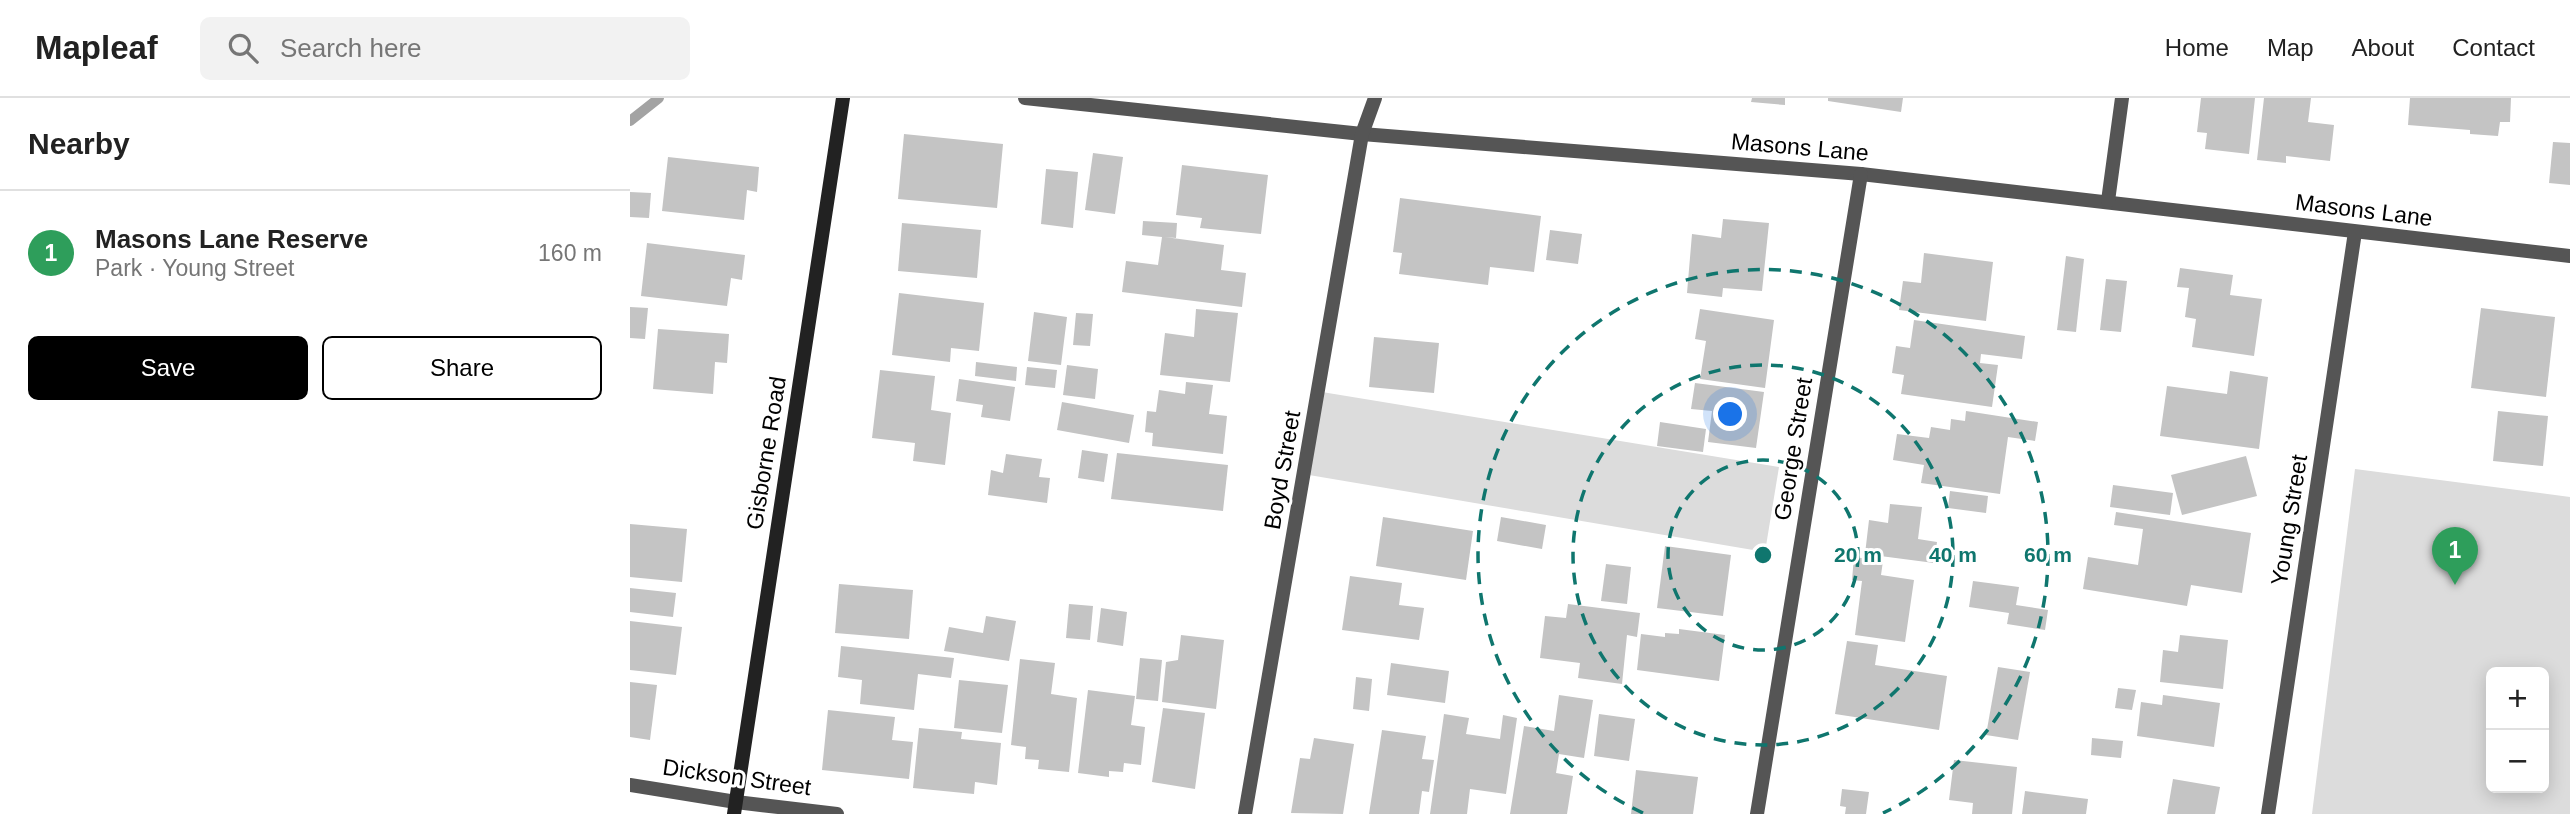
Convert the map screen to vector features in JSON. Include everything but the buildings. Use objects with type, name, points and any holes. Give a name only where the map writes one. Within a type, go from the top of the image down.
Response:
[{"type":"main road","name":"Gisborne Road","points":[[735,808],[843,98]]},
{"type":"street","name":"Masons Lane","points":[[1025,98],[1362,134],[1861,174],[2570,256]]},
{"type":"street","name":"Boyd Street","points":[[1245,814],[1362,134],[1375,98]]},
{"type":"street","points":[[2108,201],[2122,98]]},
{"type":"street","name":"George Street","points":[[1757,814],[1861,174]]},
{"type":"street","name":"Young Street","points":[[2268,814],[2355,232]]},
{"type":"street","name":"Dickson Street","points":[[630,785],[735,808],[837,814]]},
{"type":"shaded area","points":[[1322,392],[1779,467],[1765,552],[1309,475]]},
{"type":"shaded area","points":[[2355,469],[2570,497],[2570,814],[2312,814]]},
{"type":"waterway","points":[[630,121],[659,98]]},
{"type":"place","name":"Masons Lane Reserve","points":[[2455,585]]}]
